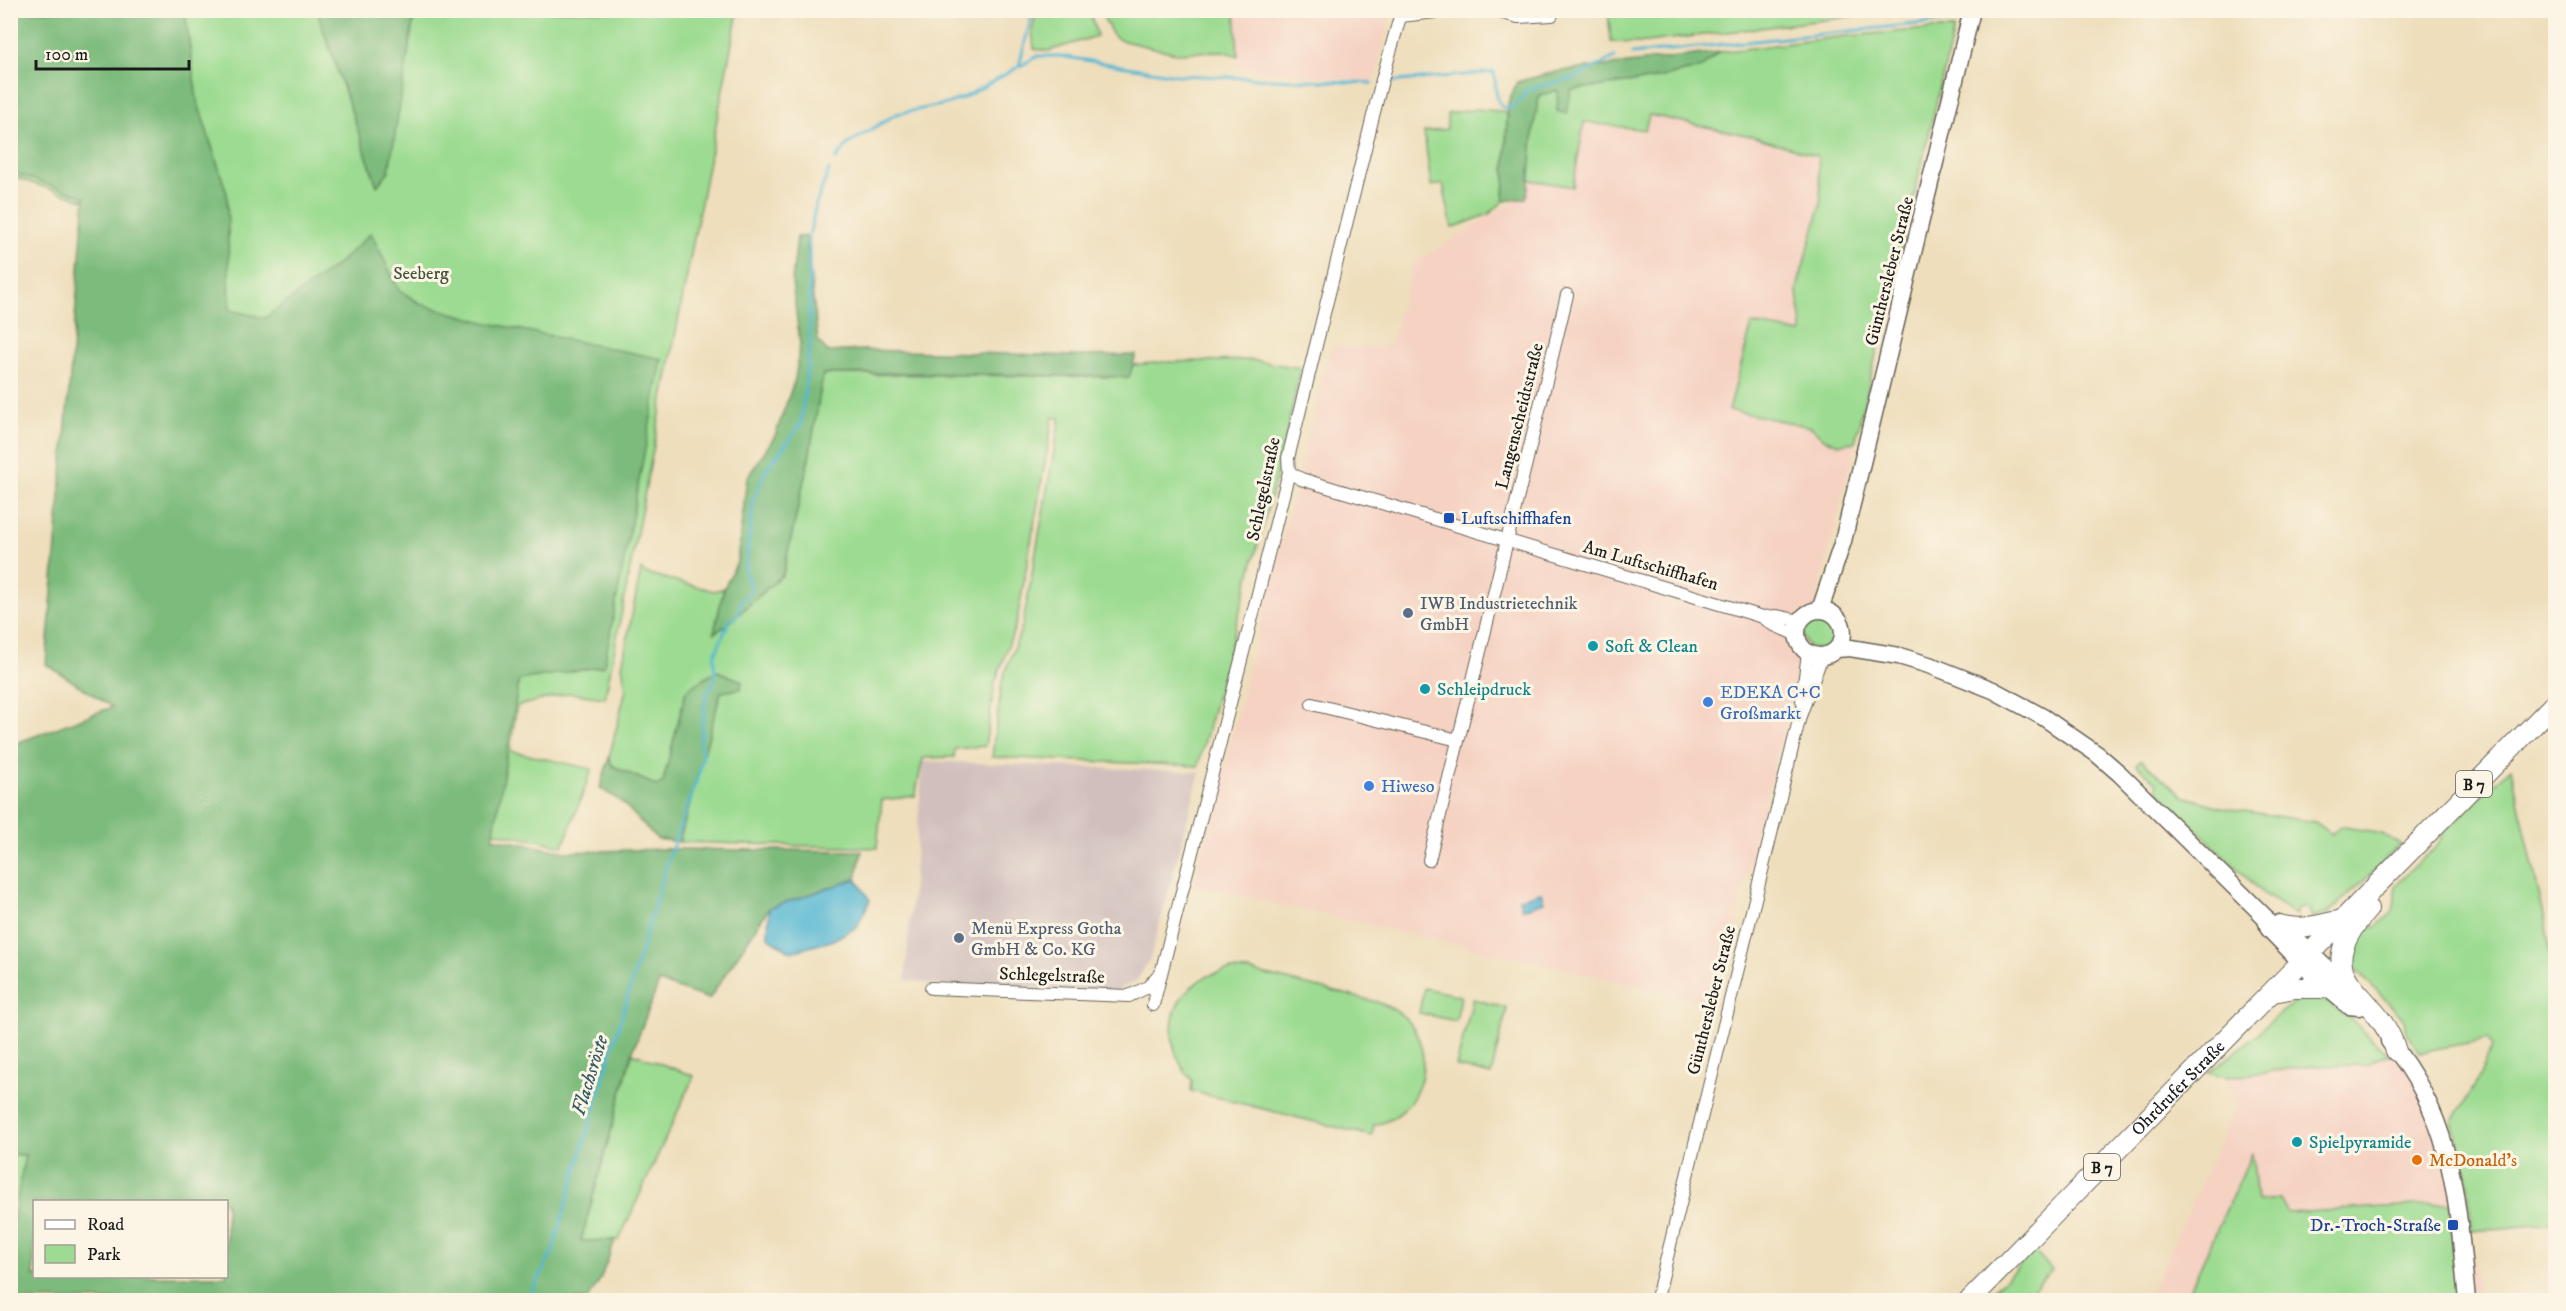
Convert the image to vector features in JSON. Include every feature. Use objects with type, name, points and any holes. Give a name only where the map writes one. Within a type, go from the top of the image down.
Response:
[{"type":"main road","name":"Günthersleber Straße","points":[[1826,612],[1971,15]]},
{"type":"main road","points":[[1822,653],[1840,644],[1843,632],[1838,619],[1826,612],[1809,613],[1799,628],[1799,642],[1822,653],[1850,648],[1899,656],[1965,677],[2017,701],[2071,735],[2120,774],[2274,922],[2327,988],[2349,1006],[2359,1007]]},
{"type":"main road","points":[[1843,632],[1885,648],[1899,656]]},
{"type":"main road","name":"B 7","points":[[2305,958],[2556,702]]},
{"type":"main road","points":[[2394,867],[2386,890],[2348,933],[2342,945],[2341,959],[2349,982],[2385,1024],[2392,1035],[2397,1051]]},
{"type":"main road","points":[[2274,922],[2293,928],[2311,928],[2340,921]]},
{"type":"main road","points":[[2305,958],[2356,997],[2359,1007],[2397,1051],[2429,1104],[2448,1153],[2460,1225],[2467,1300]]},
{"type":"main road","name":"Ohrdrufer Straße","points":[[1970,1300],[2305,958]]},
{"type":"main road","points":[[2273,992],[2295,988],[2327,988]]},
{"type":"street","name":"Schlegelstraße","points":[[1153,1005],[1289,472],[1288,458],[1382,80],[1402,13],[1452,10]]},
{"type":"street","points":[[1492,10],[1518,17],[1551,15]]},
{"type":"street","name":"Langenscheidtstraße","points":[[1429,860],[1567,295]]},
{"type":"street","name":"Am Luftschiffhafen","points":[[1289,472],[1301,479],[1763,618],[1777,616],[1799,628]]},
{"type":"street","name":"Günthersleber Straße","points":[[1658,1294],[1800,716],[1822,653]]},
{"type":"street","points":[[1311,704],[1458,740]]},
{"type":"street","name":"Schlegelstraße","points":[[931,988],[1129,996],[1148,987],[1162,970]]},
{"type":"shaded area","points":[[1236,10],[1392,11],[1374,82],[1239,68]]},
{"type":"shaded area","points":[[1650,116],[1755,138],[1816,158],[1820,203],[1796,288],[1796,301],[1802,314],[1802,333],[1751,323],[1728,410],[1811,429],[1824,441],[1840,445],[1856,443],[1714,1003],[1194,885],[1331,347],[1389,345],[1414,263],[1513,202],[1529,129],[1587,124],[1645,133]]},
{"type":"shaded area","points":[[923,761],[1200,772],[1150,959],[1136,981],[1114,991],[939,985],[905,980]]},
{"type":"shaded area","points":[[2409,1054],[2445,1117],[2464,1177],[2478,1300],[2148,1300],[2237,1105],[2226,1077],[2313,1066],[2367,1065],[2378,1058]]},
{"type":"green space","points":[[1608,10],[1898,11],[1638,43],[1611,42]]},
{"type":"green space","name":"Seeberg","points":[[10,11],[738,11],[605,698],[569,693],[517,706],[510,751],[592,769],[563,846],[175,767],[146,221],[11,176]]},
{"type":"green space","points":[[11,11],[185,11],[197,100],[227,194],[230,310],[265,318],[338,264],[371,233],[399,290],[421,304],[484,322],[662,359],[604,666],[519,680],[493,838],[566,852],[665,849],[862,851],[856,879],[769,908],[709,999],[659,982],[632,1053],[581,1241],[615,1240],[600,1280],[587,1300],[11,1300],[10,1238],[25,1155],[10,1154],[11,745],[112,707],[46,664],[85,197],[11,172]]},
{"type":"green space","points":[[317,11],[415,11],[389,171],[377,186]]},
{"type":"green space","points":[[1037,11],[1090,11],[1097,36],[1048,51],[1034,49],[1032,29]]},
{"type":"green space","points":[[1100,11],[1235,11],[1238,56],[1223,51],[1176,53],[1120,40],[1113,35]]},
{"type":"green space","points":[[1954,29],[1855,442],[1840,444],[1825,440],[1811,427],[1729,410],[1752,324],[1802,333],[1797,288],[1821,204],[1818,156],[1755,137],[1649,115],[1645,130],[1584,122],[1573,187],[1530,180],[1533,120],[1540,95],[1558,90],[1649,80],[1701,68],[1719,52],[1846,36]]},
{"type":"green space","points":[[1719,52],[1701,68],[1649,80],[1571,90],[1566,114],[1557,111],[1558,90],[1540,95],[1526,198],[1504,201],[1508,103],[1517,82],[1554,72]]},
{"type":"green space","points":[[1477,109],[1507,112],[1504,201],[1489,214],[1452,228],[1443,184],[1431,186],[1424,132],[1447,129],[1447,114]]},
{"type":"green space","points":[[806,236],[818,341],[828,352],[863,350],[1077,356],[1136,355],[1129,377],[916,373],[823,374],[809,458],[783,574],[726,626],[714,633],[724,588],[737,562],[747,478],[775,436],[795,379],[800,344],[792,281],[797,237]]},
{"type":"green space","points":[[1252,360],[1301,368],[1279,466],[1198,766],[992,757],[1002,681],[1023,624],[1060,418],[1053,417],[1017,621],[995,683],[985,746],[955,749],[954,757],[923,758],[915,796],[882,800],[877,848],[679,842],[721,692],[686,691],[663,782],[657,786],[613,766],[609,758],[626,689],[622,666],[641,569],[645,573],[714,591],[724,588],[714,633],[726,626],[783,574],[809,458],[823,374],[1129,377],[1133,365]]},
{"type":"green space","points":[[1820,616],[1832,621],[1837,633],[1832,645],[1820,650],[1808,645],[1803,633],[1808,621]]},
{"type":"green space","points":[[718,671],[742,681],[741,689],[721,692],[679,842],[657,839],[623,803],[600,788],[609,758],[613,766],[657,786],[663,782],[686,691]]},
{"type":"green space","points":[[2141,760],[2183,796],[2224,808],[2315,822],[2332,834],[2340,826],[2382,834],[2402,845],[2388,855],[2382,864],[2327,914],[2312,918],[2309,909],[2305,907],[2297,908],[2296,915],[2265,895],[2158,792],[2157,783],[2136,764]]},
{"type":"green space","points":[[2511,768],[2546,925],[2555,987],[2555,1223],[2472,1231],[2467,1171],[2452,1122],[2476,1084],[2492,1047],[2488,1039],[2420,1052],[2406,1034],[2404,1019],[2355,968],[2348,956],[2352,934],[2369,920],[2374,928],[2390,915],[2395,902],[2395,887],[2415,865],[2435,849],[2445,831]]},
{"type":"green space","points":[[1230,970],[1250,971],[1377,1002],[1400,1014],[1411,1025],[1419,1039],[1423,1054],[1423,1070],[1412,1099],[1390,1120],[1374,1125],[1372,1136],[1191,1091],[1192,1080],[1177,1057],[1174,1045],[1173,1018],[1185,994],[1195,984],[1207,976]]},
{"type":"green space","points":[[1424,988],[1461,996],[1456,1021],[1419,1013]]},
{"type":"green space","points":[[2313,996],[2344,1014],[2390,1056],[2378,1058],[2367,1065],[2313,1066],[2226,1077],[2208,1072],[2239,1050],[2289,1006]]},
{"type":"green space","points":[[1473,999],[1507,1008],[1491,1075],[1456,1066]]},
{"type":"green space","points":[[632,1053],[694,1076],[619,1240],[581,1241]]},
{"type":"green space","points":[[2252,1153],[2257,1201],[2280,1199],[2288,1213],[2450,1203],[2458,1300],[2185,1300]]},
{"type":"green space","points":[[10,1154],[25,1155],[11,1238],[10,1237]]},
{"type":"green space","points":[[2034,1250],[2052,1270],[2023,1300],[1984,1300]]},
{"type":"water","points":[[856,879],[870,900],[857,927],[831,941],[791,952],[768,937],[769,908]]},
{"type":"water","points":[[1541,892],[1544,902],[1522,909],[1519,899]]},
{"type":"waterway","points":[[1019,66],[1033,10]]},
{"type":"waterway","points":[[1977,18],[1980,17],[1982,10]]},
{"type":"waterway","points":[[1632,54],[1964,19]]},
{"type":"waterway","points":[[836,159],[848,144],[896,114],[947,104],[965,97],[1038,56],[1060,56],[1176,75],[1372,83]]},
{"type":"waterway","points":[[1389,82],[1494,72],[1497,99],[1503,108],[1513,107],[1529,89],[1574,78],[1615,57]]},
{"type":"waterway","name":"Flachsröste","points":[[531,1293],[552,1253],[667,863],[699,774],[703,755],[700,746],[705,704],[707,692],[715,676],[714,657],[729,621],[738,615],[741,602],[751,591],[745,568],[754,499],[766,470],[801,424],[810,343],[809,237],[816,204],[829,170]]},
{"type":"place","name":"Luftschiffhafen","points":[[1449,518]]},
{"type":"place","name":"IWB Industrietechnik GmbH","points":[[1408,613]]},
{"type":"place","name":"Soft & Clean","points":[[1593,646]]},
{"type":"place","name":"Schleipdruck","points":[[1425,689]]},
{"type":"place","name":"EDEKA C+C Großmarkt","points":[[1708,702]]},
{"type":"place","name":"Hiweso","points":[[1369,786]]},
{"type":"place","name":"Menü Express Gotha GmbH & Co. KG","points":[[959,938]]},
{"type":"place","name":"Spielpyramide","points":[[2297,1142]]},
{"type":"place","name":"McDonald's","points":[[2417,1160]]},
{"type":"place","name":"Dr.-Troch-Straße","points":[[2453,1225]]}]
